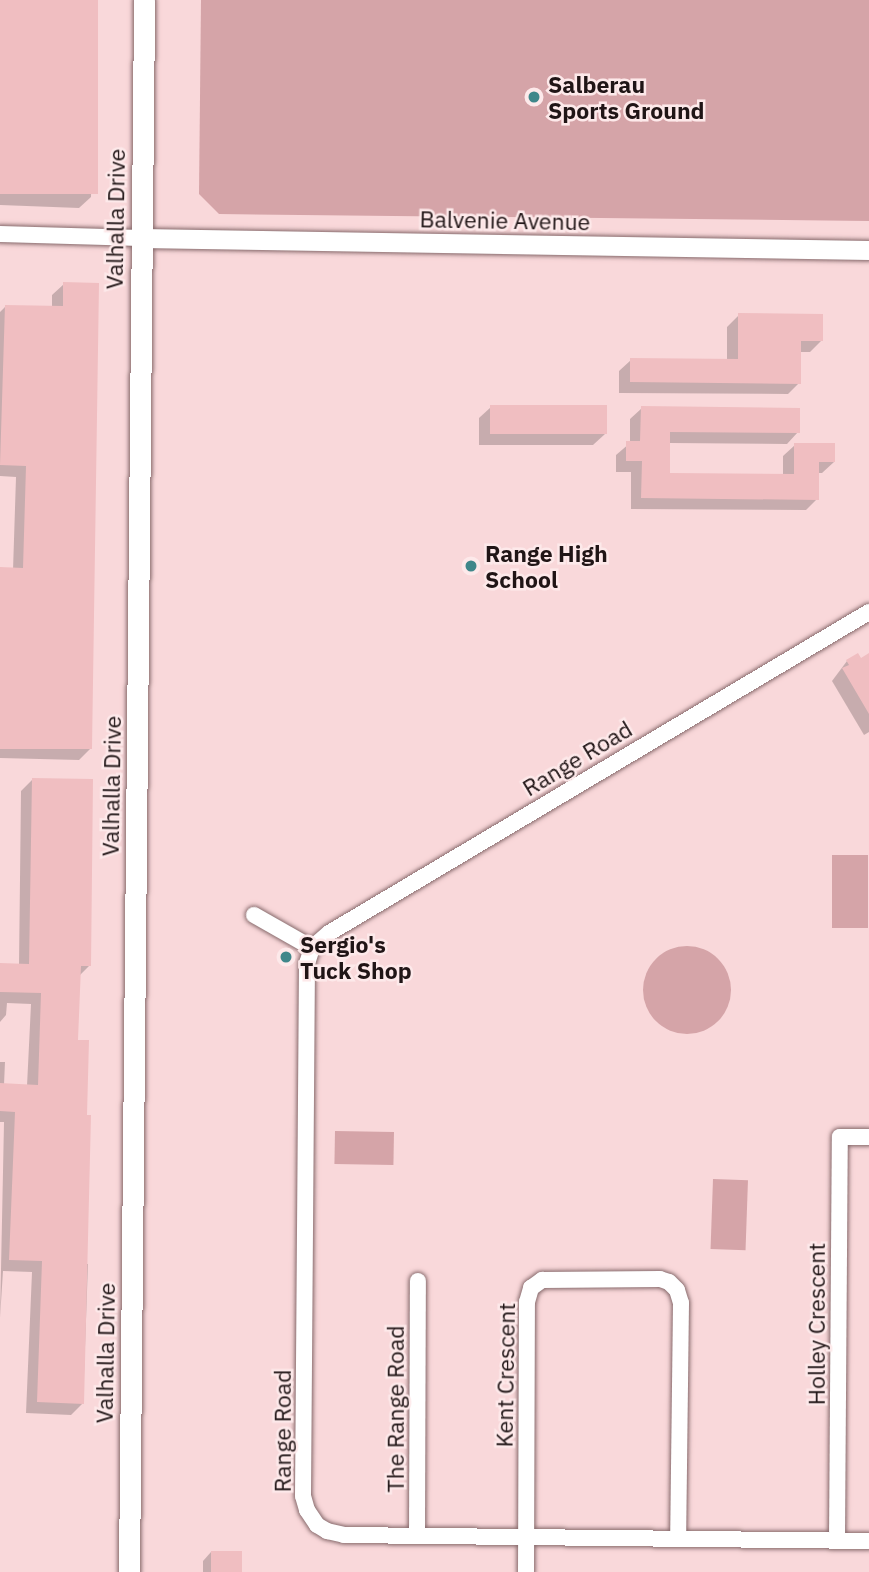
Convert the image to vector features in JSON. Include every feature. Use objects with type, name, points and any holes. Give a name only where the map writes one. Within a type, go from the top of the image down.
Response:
[{"type":"main road","name":"Valhalla Drive","points":[[129,1572],[144,0]]},
{"type":"street","points":[[0,234],[141,238]]},
{"type":"street","name":"Balvenie Avenue","points":[[141,238],[869,250]]},
{"type":"street","name":"Range Road","points":[[869,612],[340,926],[319,939],[312,948],[307,963],[303,1496],[311,1518],[327,1531],[344,1535],[869,1541]]},
{"type":"street","points":[[254,915],[312,948]]},
{"type":"street","name":"Holley Crescent","points":[[837,1540],[840,1137],[869,1137]]},
{"type":"street","name":"Kent Crescent","points":[[526,1572],[527,1302],[531,1288],[549,1278],[660,1279],[673,1285],[681,1303],[678,1539]]},
{"type":"street","name":"The Range Road","points":[[417,1536],[418,1281]]},
{"type":"shaded area","name":"Salberau Sports Ground","points":[[201,0],[869,0],[869,221],[219,214],[199,194]]},
{"type":"shaded area","points":[[832,855],[868,855],[868,928],[832,928]]},
{"type":"shaded area","points":[[687,946],[704,949],[718,959],[728,973],[731,990],[728,1007],[718,1021],[704,1031],[687,1034],[670,1031],[656,1021],[646,1007],[643,990],[646,973],[656,959],[670,949]]},
{"type":"shaded area","points":[[335,1131],[394,1132],[393,1165],[334,1164]]},
{"type":"shaded area","points":[[713,1179],[748,1180],[746,1250],[711,1249]]},
{"type":"building","points":[[0,0],[98,0],[98,194],[0,194]]},
{"type":"building","points":[[63,282],[99,283],[92,749],[0,749],[0,567],[23,568],[26,466],[0,465],[5,305],[63,306]]},
{"type":"building","points":[[738,313],[823,314],[823,341],[801,341],[801,384],[630,382],[630,358],[738,359]]},
{"type":"building","points":[[490,405],[607,405],[607,434],[490,434]]},
{"type":"building","points":[[641,406],[800,408],[800,433],[670,432],[670,473],[794,474],[794,443],[835,443],[835,462],[819,462],[819,500],[641,498],[642,461],[626,461],[626,441],[640,441]]},
{"type":"building","points":[[858,653],[861,658],[869,653],[869,714],[842,668],[849,665],[846,660]]},
{"type":"building","points":[[32,778],[93,779],[91,966],[81,966],[78,1040],[89,1040],[87,1115],[91,1115],[84,1404],[37,1402],[42,1261],[9,1260],[15,1112],[0,1111],[0,1083],[38,1085],[41,993],[0,992],[0,963],[29,964]]},
{"type":"building","points":[[211,1551],[242,1551],[242,1572],[211,1572]]},
{"type":"place","name":"Salberau Sports Ground","points":[[534,97]]},
{"type":"place","name":"Range High School","points":[[471,566]]},
{"type":"place","name":"Sergio's Tuck Shop","points":[[286,957]]}]
